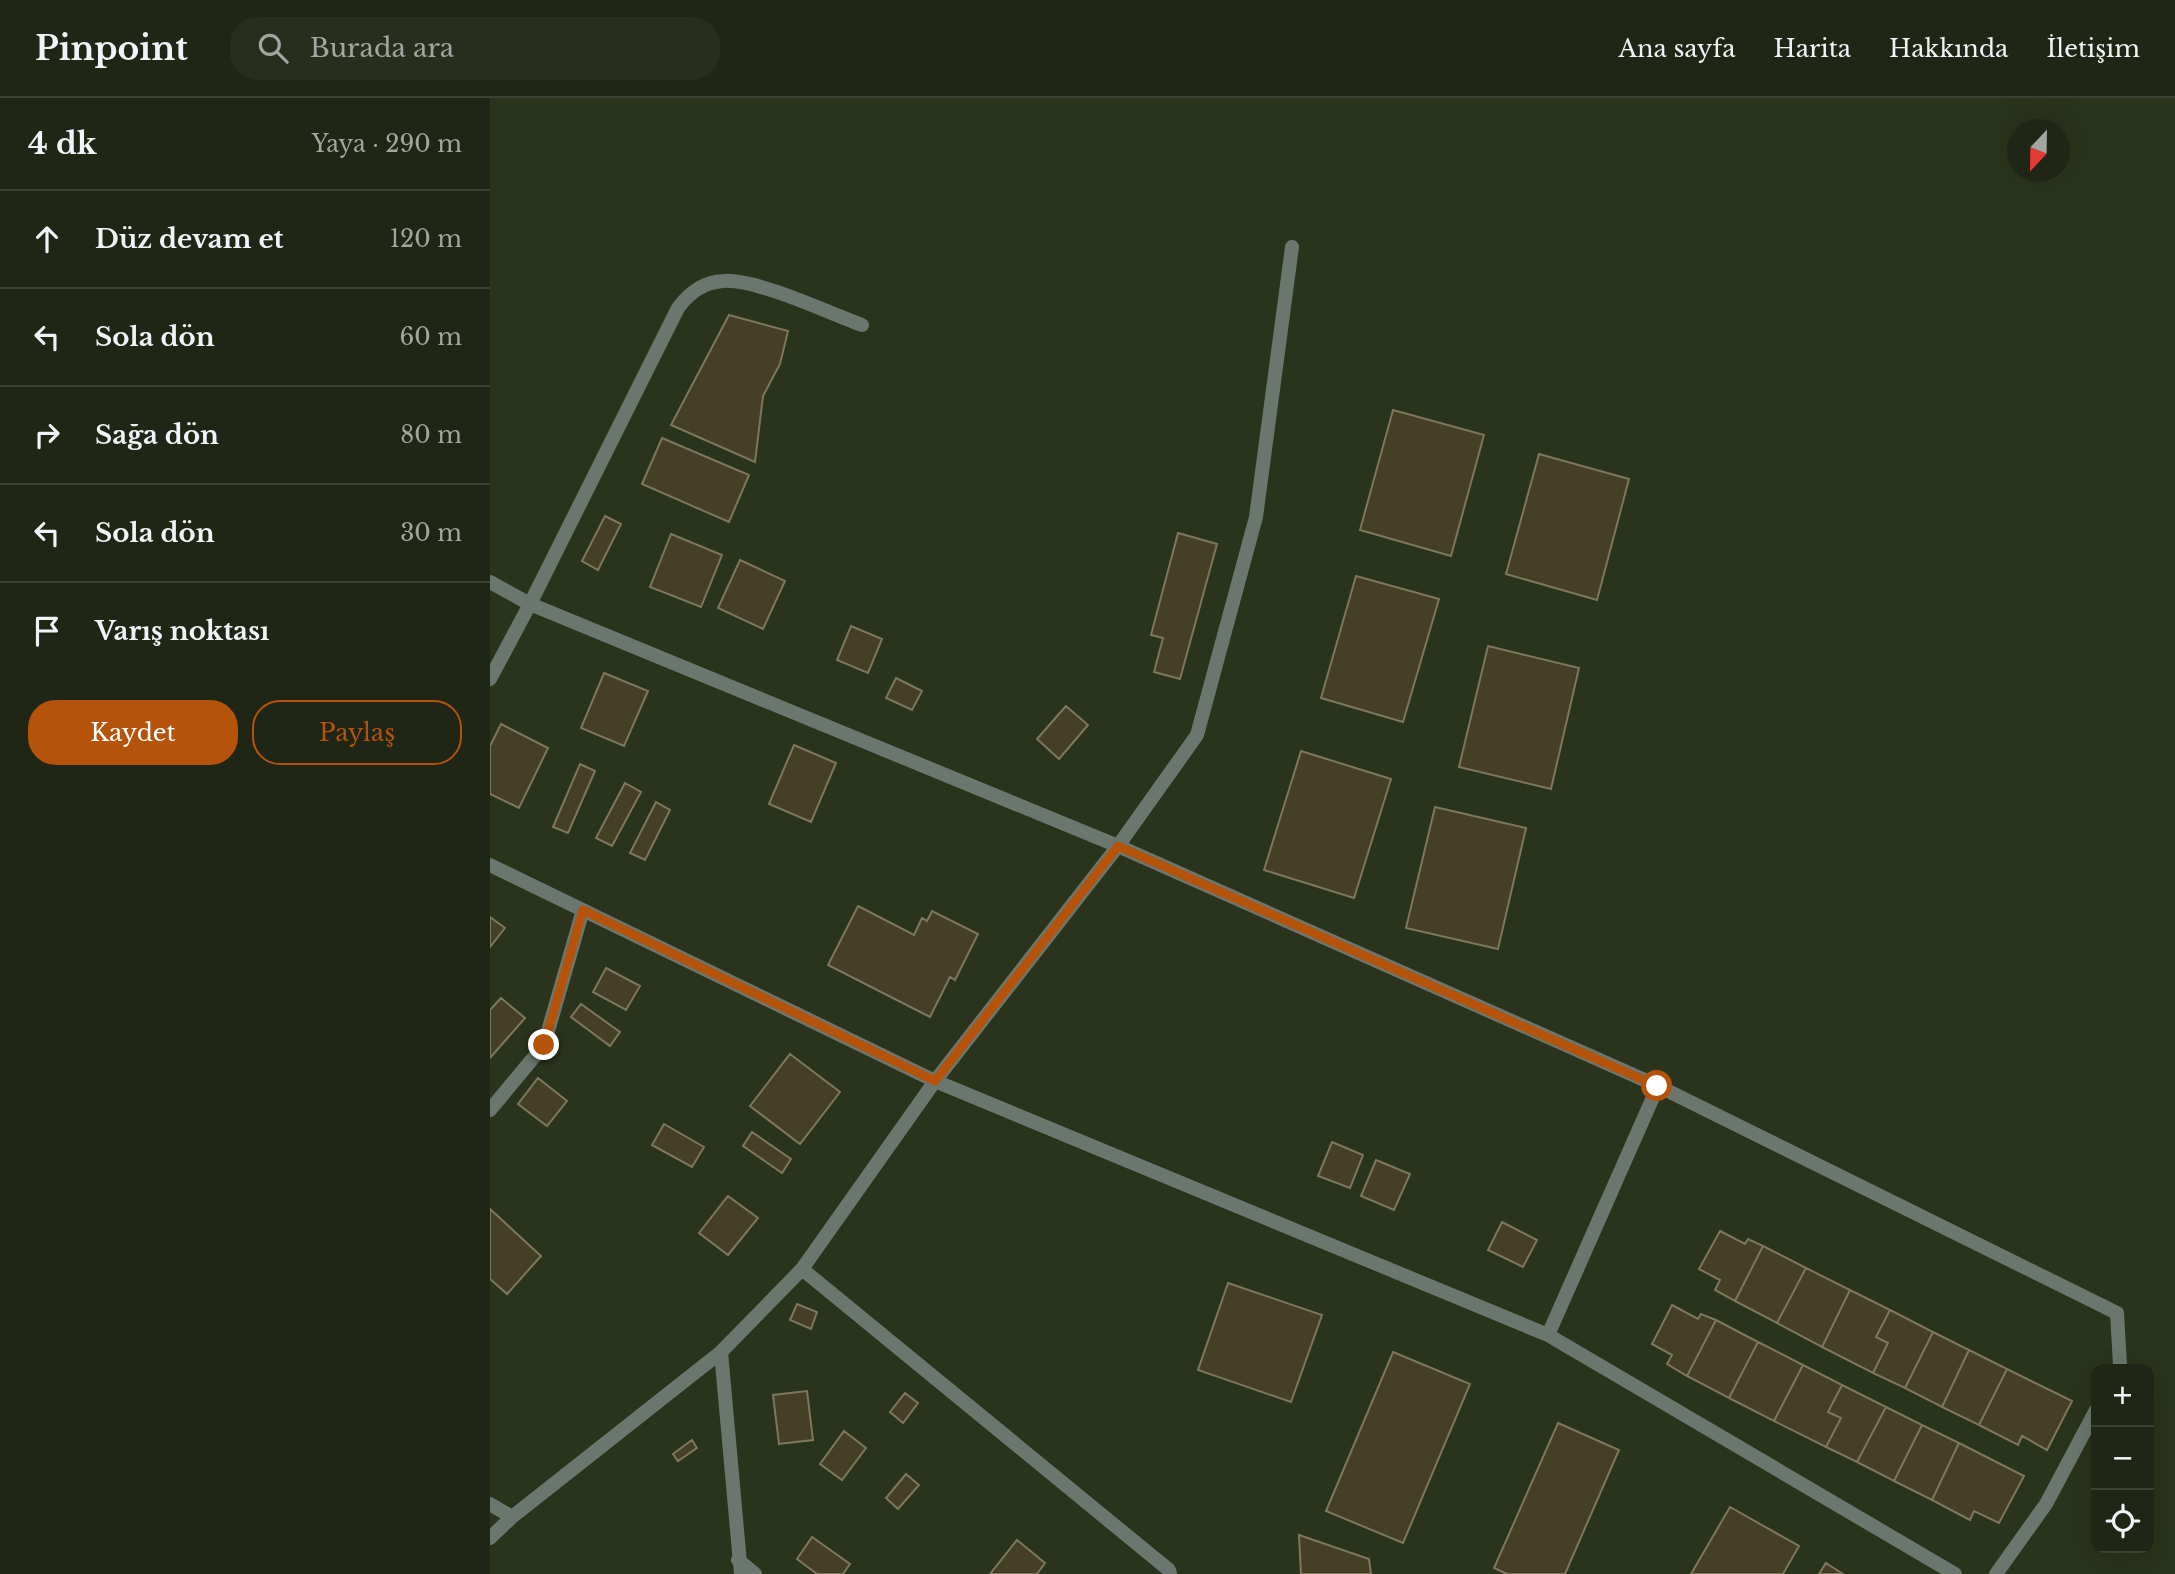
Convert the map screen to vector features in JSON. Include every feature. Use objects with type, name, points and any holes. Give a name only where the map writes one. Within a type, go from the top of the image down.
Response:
[{"type":"street","points":[[490,1538],[512,1517],[721,1352],[802,1269],[935,1081],[1118,846],[1197,735],[1256,517],[1282,340],[1292,247]]},
{"type":"street","points":[[490,679],[678,308],[686,298],[709,284],[734,281],[862,325]]},
{"type":"street","points":[[490,582],[530,604],[1118,846],[1657,1086],[2117,1313],[2120,1364]]},
{"type":"street","points":[[490,865],[935,1081],[1548,1335],[1955,1574]]},
{"type":"street","points":[[490,1110],[544,1045],[583,910]]},
{"type":"street","points":[[1548,1335],[1657,1086]]},
{"type":"street","points":[[802,1269],[1169,1570],[1170,1574]]},
{"type":"street","points":[[721,1352],[739,1567],[755,1574]]},
{"type":"street","points":[[1996,1574],[2046,1504],[2091,1419]]},
{"type":"street","points":[[490,1503],[512,1517]]},
{"type":"building","points":[[729,315],[788,331],[780,364],[763,396],[755,462],[671,425]]},
{"type":"building","points":[[1393,410],[1484,435],[1451,556],[1360,530]]},
{"type":"building","points":[[662,438],[749,475],[729,522],[642,484]]},
{"type":"building","points":[[1539,454],[1629,479],[1597,600],[1506,574]]},
{"type":"building","points":[[605,516],[621,524],[598,570],[582,561]]},
{"type":"building","points":[[1178,533],[1217,544],[1180,679],[1154,672],[1163,638],[1151,635]]},
{"type":"building","points":[[671,534],[722,555],[701,607],[650,587]]},
{"type":"building","points":[[740,560],[785,581],[763,629],[718,608]]},
{"type":"building","points":[[1356,576],[1439,599],[1403,722],[1321,698]]},
{"type":"building","points":[[851,626],[882,639],[868,673],[837,660]]},
{"type":"building","points":[[1488,646],[1579,668],[1551,789],[1459,767]]},
{"type":"building","points":[[604,673],[648,691],[624,746],[581,728]]},
{"type":"building","points":[[896,678],[922,691],[912,710],[886,698]]},
{"type":"building","points":[[1066,706],[1088,725],[1059,759],[1037,739]]},
{"type":"building","points":[[501,724],[548,748],[519,808],[490,794],[490,746]]},
{"type":"building","points":[[794,745],[836,763],[811,822],[769,804]]},
{"type":"building","points":[[1301,751],[1391,779],[1354,898],[1264,870]]},
{"type":"building","points":[[580,764],[595,771],[568,833],[553,827]]},
{"type":"building","points":[[625,783],[641,792],[612,846],[596,838]]},
{"type":"building","points":[[656,802],[670,810],[645,860],[630,853]]},
{"type":"building","points":[[1435,807],[1526,828],[1498,949],[1406,928]]},
{"type":"building","points":[[858,906],[914,935],[922,918],[927,921],[932,911],[978,934],[955,980],[950,977],[930,1017],[828,965]]},
{"type":"building","points":[[490,917],[505,928],[490,947]]},
{"type":"building","points":[[606,968],[640,986],[626,1010],[593,992]]},
{"type":"building","points":[[501,998],[525,1018],[490,1058],[490,1010]]},
{"type":"building","points":[[581,1004],[620,1032],[610,1046],[571,1017]]},
{"type":"building","points":[[790,1054],[840,1092],[800,1144],[750,1106]]},
{"type":"building","points":[[538,1078],[567,1101],[547,1126],[518,1104]]},
{"type":"building","points":[[664,1124],[704,1147],[692,1167],[652,1145]]},
{"type":"building","points":[[752,1132],[791,1159],[782,1173],[743,1146]]},
{"type":"building","points":[[1332,1142],[1363,1155],[1350,1188],[1318,1176]]},
{"type":"building","points":[[1376,1160],[1410,1174],[1394,1210],[1361,1196]]},
{"type":"building","points":[[728,1196],[758,1218],[728,1255],[699,1233]]},
{"type":"building","points":[[490,1209],[541,1256],[507,1294],[490,1279]]},
{"type":"building","points":[[1502,1222],[1537,1240],[1523,1267],[1488,1250]]},
{"type":"building","points":[[1720,1231],[1745,1244],[1748,1239],[1763,1246],[1735,1301],[1715,1290],[1720,1280],[1699,1269]]},
{"type":"building","points":[[1763,1246],[1806,1268],[1777,1323],[1735,1301]]},
{"type":"building","points":[[1806,1268],[1850,1290],[1822,1347],[1777,1323]]},
{"type":"building","points":[[1228,1283],[1322,1315],[1291,1402],[1198,1370]]},
{"type":"building","points":[[1850,1290],[1890,1310],[1876,1337],[1888,1343],[1873,1373],[1822,1347]]},
{"type":"building","points":[[797,1304],[817,1312],[811,1329],[790,1320]]},
{"type":"building","points":[[1672,1305],[1698,1319],[1701,1314],[1716,1320],[1687,1376],[1667,1364],[1672,1355],[1652,1344]]},
{"type":"building","points":[[1890,1310],[1933,1332],[1905,1388],[1873,1373],[1888,1343],[1876,1337]]},
{"type":"building","points":[[1716,1320],[1758,1342],[1729,1398],[1687,1376]]},
{"type":"building","points":[[1933,1332],[1969,1350],[1942,1407],[1905,1388]]},
{"type":"building","points":[[1758,1342],[1803,1365],[1774,1421],[1729,1398]]},
{"type":"building","points":[[1969,1350],[2007,1369],[1979,1425],[1942,1407]]},
{"type":"building","points":[[1393,1352],[1470,1384],[1403,1543],[1326,1511]]},
{"type":"building","points":[[1803,1365],[1842,1385],[1828,1412],[1841,1418],[1826,1447],[1774,1421]]},
{"type":"building","points":[[2007,1369],[2072,1401],[2047,1450],[2022,1436],[2018,1445],[1979,1425]]},
{"type":"building","points":[[1842,1385],[1886,1407],[1857,1462],[1826,1447],[1841,1418],[1828,1412]]},
{"type":"building","points":[[807,1391],[813,1440],[779,1444],[773,1395]]},
{"type":"building","points":[[905,1393],[918,1403],[903,1423],[890,1412]]},
{"type":"building","points":[[1886,1407],[1922,1425],[1894,1481],[1857,1462]]},
{"type":"building","points":[[1558,1423],[1619,1450],[1565,1574],[1507,1574],[1494,1568]]},
{"type":"building","points":[[1922,1425],[1959,1443],[1932,1500],[1894,1481]]},
{"type":"building","points":[[844,1431],[866,1448],[842,1480],[820,1464]]},
{"type":"building","points":[[692,1440],[697,1448],[678,1461],[673,1454]]},
{"type":"building","points":[[1959,1443],[2024,1476],[1999,1523],[1974,1511],[1970,1520],[1932,1500]]},
{"type":"building","points":[[906,1474],[919,1485],[898,1509],[886,1498]]},
{"type":"building","points":[[1730,1507],[1799,1546],[1783,1574],[1691,1574]]},
{"type":"building","points":[[1299,1535],[1369,1559],[1371,1574],[1301,1574]]},
{"type":"building","points":[[812,1537],[850,1564],[843,1574],[817,1574],[797,1559]]},
{"type":"building","points":[[1017,1540],[1045,1563],[1037,1574],[990,1574]]},
{"type":"building","points":[[1826,1563],[1843,1574],[1819,1574]]},
{"type":"route","points":[[544,1045],[583,910],[935,1081],[1118,846],[1657,1086]]}]
